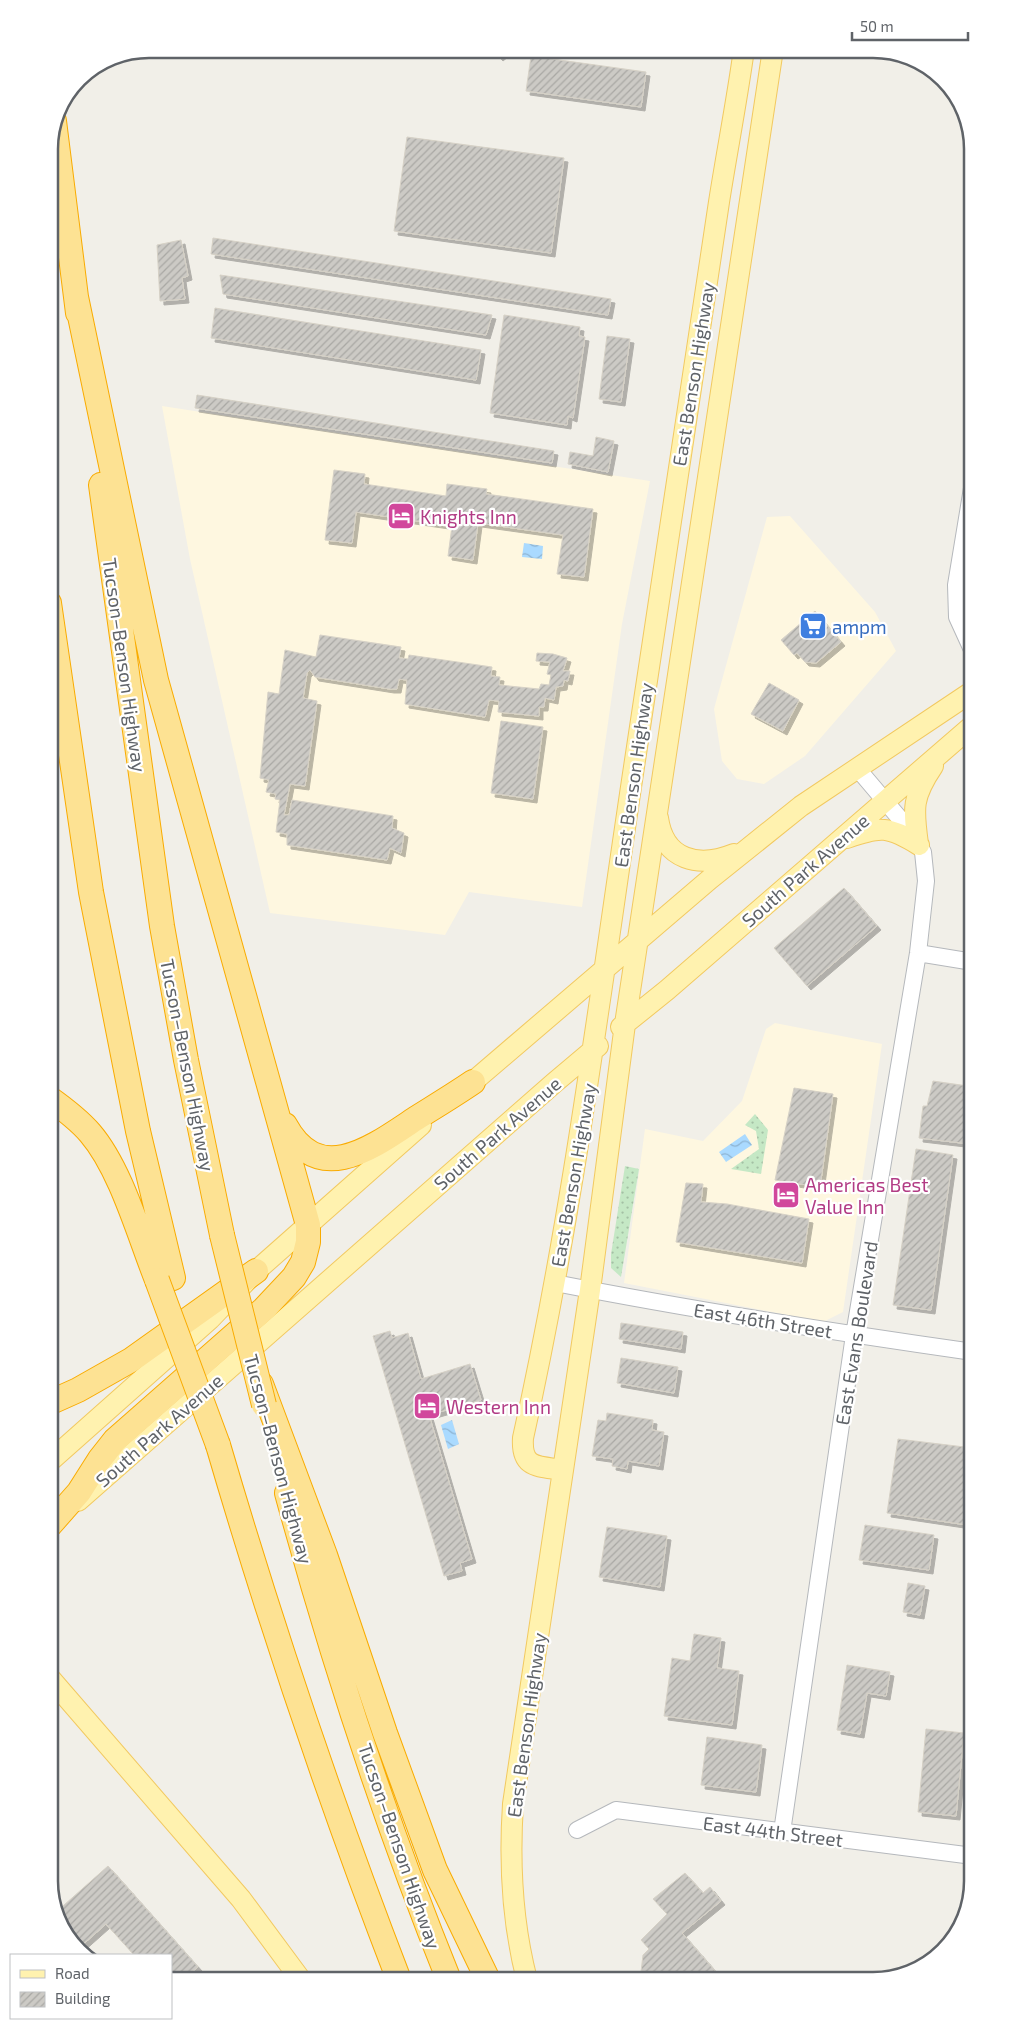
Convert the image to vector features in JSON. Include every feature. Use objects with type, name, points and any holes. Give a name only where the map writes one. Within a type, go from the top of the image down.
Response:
[{"type":"highway","name":"Tucson–Benson Highway","points":[[58,153],[133,720],[164,934],[186,1060],[222,1235],[252,1359],[266,1404],[320,1608],[379,1791],[446,1971]]},
{"type":"highway","points":[[58,1516],[79,1492],[100,1459],[115,1440],[264,1309],[294,1277],[303,1262],[308,1242],[308,1225],[154,672],[76,297]]},
{"type":"highway","points":[[58,665],[91,892],[165,1279],[285,1666],[339,1824],[396,1971]]},
{"type":"highway","points":[[273,1098],[283,1120],[298,1144],[314,1154],[333,1159],[350,1157],[368,1149],[473,1082]]},
{"type":"highway","points":[[58,1105],[71,1114],[90,1134],[108,1159],[165,1279]]},
{"type":"highway","points":[[58,1399],[78,1390],[131,1360],[256,1271]]},
{"type":"highway","points":[[266,1404],[325,1555],[385,1733],[435,1870],[484,1971]]},
{"type":"highway","points":[[374,1916],[390,1971]]},
{"type":"main road","name":"East Benson Highway","points":[[563,1470],[533,1465],[526,1460],[522,1451],[554,1283],[593,1050],[743,58]]},
{"type":"main road","name":"East Benson Highway","points":[[524,1972],[512,1898],[511,1850],[513,1804],[590,1290],[625,1024],[772,58]]},
{"type":"main road","points":[[696,357],[726,362]]},
{"type":"main road","points":[[58,1454],[210,1319],[256,1271],[443,1105],[473,1082],[710,878],[801,806],[964,697]]},
{"type":"main road","name":"South Park Avenue","points":[[58,1519],[554,1082],[667,990],[964,733]]},
{"type":"main road","points":[[919,845],[914,811],[915,798],[924,778],[942,752]]},
{"type":"main road","points":[[659,804],[658,818],[664,838],[677,852],[684,856],[703,862],[712,861],[752,846]]},
{"type":"main road","points":[[838,841],[867,831],[885,828],[919,845]]},
{"type":"main road","points":[[58,1688],[240,1899],[294,1971]]},
{"type":"street","points":[[964,536],[956,584],[957,617],[964,632]]},
{"type":"street","name":"East Evans Boulevard","points":[[782,1832],[854,1335],[918,953],[926,881],[923,852],[919,845],[907,826],[857,768]]},
{"type":"street","points":[[918,953],[964,961]]},
{"type":"street","name":"East 46th Street","points":[[554,1283],[854,1335],[964,1351]]},
{"type":"street","name":"East 44th Street","points":[[577,1830],[616,1810],[964,1855]]},
{"type":"shaded area","points":[[162,406],[650,481],[622,624],[582,907],[469,892],[445,935],[270,913],[190,559]]},
{"type":"shaded area","points":[[790,516],[875,612],[896,651],[805,756],[764,784],[737,779],[722,761],[714,709],[767,517]]},
{"type":"shaded area","points":[[775,1023],[882,1044],[843,1312],[823,1322],[624,1283],[645,1129],[703,1141],[742,1101],[766,1029]]},
{"type":"green space","points":[[755,1114],[768,1130],[761,1174],[731,1169],[759,1149],[756,1131],[745,1125]]},
{"type":"green space","points":[[625,1166],[639,1169],[621,1277],[611,1268],[611,1254]]},
{"type":"water","points":[[524,543],[543,546],[542,559],[522,557]]},
{"type":"water","points":[[745,1134],[752,1145],[726,1162],[719,1152]]},
{"type":"water","points":[[452,1420],[459,1444],[448,1449],[441,1425]]},
{"type":"building","points":[[531,58],[545,58],[646,72],[641,107],[526,91]]},
{"type":"building","points":[[407,137],[564,158],[551,253],[394,231]]},
{"type":"building","points":[[213,238],[611,299],[608,315],[211,254]]},
{"type":"building","points":[[181,240],[188,276],[182,278],[185,299],[160,301],[157,245]]},
{"type":"building","points":[[220,275],[492,315],[486,335],[223,294]]},
{"type":"building","points":[[215,308],[481,350],[476,380],[211,338]]},
{"type":"building","points":[[504,315],[580,327],[579,336],[585,337],[573,418],[568,416],[567,425],[490,413]]},
{"type":"building","points":[[607,336],[630,339],[621,402],[599,399]]},
{"type":"building","points":[[197,395],[554,451],[552,463],[195,408]]},
{"type":"building","points":[[596,437],[614,441],[608,472],[568,464],[570,452],[593,456]]},
{"type":"building","points":[[334,470],[365,474],[364,484],[446,496],[447,484],[487,489],[486,494],[593,509],[584,577],[557,574],[563,535],[478,523],[473,560],[448,556],[452,526],[356,512],[352,543],[325,540]]},
{"type":"building","name":"ampm","points":[[815,611],[841,642],[816,663],[805,662],[797,653],[794,655],[781,640]]},
{"type":"building","points":[[320,635],[401,647],[399,658],[408,659],[409,655],[492,667],[491,676],[500,677],[499,685],[539,689],[541,684],[549,685],[551,675],[547,674],[550,662],[536,661],[537,653],[553,654],[567,658],[563,671],[570,671],[568,681],[564,680],[563,686],[556,687],[554,700],[545,698],[544,707],[539,707],[539,716],[498,712],[499,701],[489,700],[485,717],[405,704],[407,680],[399,679],[397,689],[390,689],[315,677],[310,670],[307,673],[303,698],[317,701],[305,786],[290,784],[284,815],[289,815],[292,800],[393,816],[392,828],[404,833],[401,853],[390,848],[387,860],[287,845],[287,834],[276,832],[280,800],[275,799],[276,794],[266,792],[269,780],[260,778],[268,692],[279,694],[285,650],[316,657]]},
{"type":"building","points":[[769,683],[799,700],[783,731],[751,714]]},
{"type":"building","points":[[501,721],[543,727],[533,799],[491,793]]},
{"type":"building","points":[[844,888],[877,926],[807,986],[774,948]]},
{"type":"building","points":[[933,1081],[964,1085],[964,1143],[919,1138],[923,1106],[927,1106]]},
{"type":"building","points":[[794,1088],[833,1094],[820,1187],[775,1180]]},
{"type":"building","points":[[916,1149],[953,1155],[931,1310],[893,1305]]},
{"type":"building","points":[[686,1183],[703,1184],[701,1202],[727,1204],[809,1219],[802,1263],[676,1242]]},
{"type":"building","points":[[621,1323],[683,1332],[681,1349],[619,1339]]},
{"type":"building","points":[[390,1331],[392,1338],[408,1333],[421,1379],[470,1364],[481,1400],[429,1415],[472,1559],[460,1563],[462,1571],[444,1576],[373,1336]]},
{"type":"building","points":[[621,1358],[678,1367],[674,1393],[617,1383]]},
{"type":"building","points":[[607,1413],[653,1420],[652,1430],[664,1432],[659,1466],[628,1461],[627,1469],[612,1466],[613,1459],[592,1456],[598,1420],[606,1421]]},
{"type":"building","points":[[898,1439],[964,1447],[964,1525],[887,1513]]},
{"type":"building","points":[[865,1525],[934,1535],[929,1570],[859,1560]]},
{"type":"building","points":[[607,1527],[667,1536],[660,1587],[599,1577]]},
{"type":"building","points":[[908,1583],[925,1586],[920,1615],[903,1612]]},
{"type":"building","points":[[694,1634],[721,1638],[717,1668],[739,1671],[732,1725],[664,1716],[672,1658],[690,1661]]},
{"type":"building","points":[[847,1665],[890,1672],[886,1696],[867,1693],[860,1734],[837,1730]]},
{"type":"building","points":[[926,1729],[964,1733],[956,1816],[918,1812]]},
{"type":"building","points":[[707,1737],[762,1745],[756,1792],[701,1785]]},
{"type":"building","points":[[108,1866],[198,1967],[193,1971],[172,1971],[172,1954],[133,1954],[106,1924],[83,1944],[64,1916],[62,1907]]},
{"type":"building","points":[[685,1873],[703,1893],[710,1887],[721,1901],[682,1933],[716,1972],[641,1972],[643,1955],[649,1949],[641,1940],[667,1914],[653,1899]]},
{"type":"place","name":"Knights Inn","points":[[401,516]]},
{"type":"place","name":"ampm","points":[[813,626]]},
{"type":"place","name":"Americas Best Value Inn","points":[[786,1195]]},
{"type":"place","name":"Western Inn","points":[[427,1406]]}]
